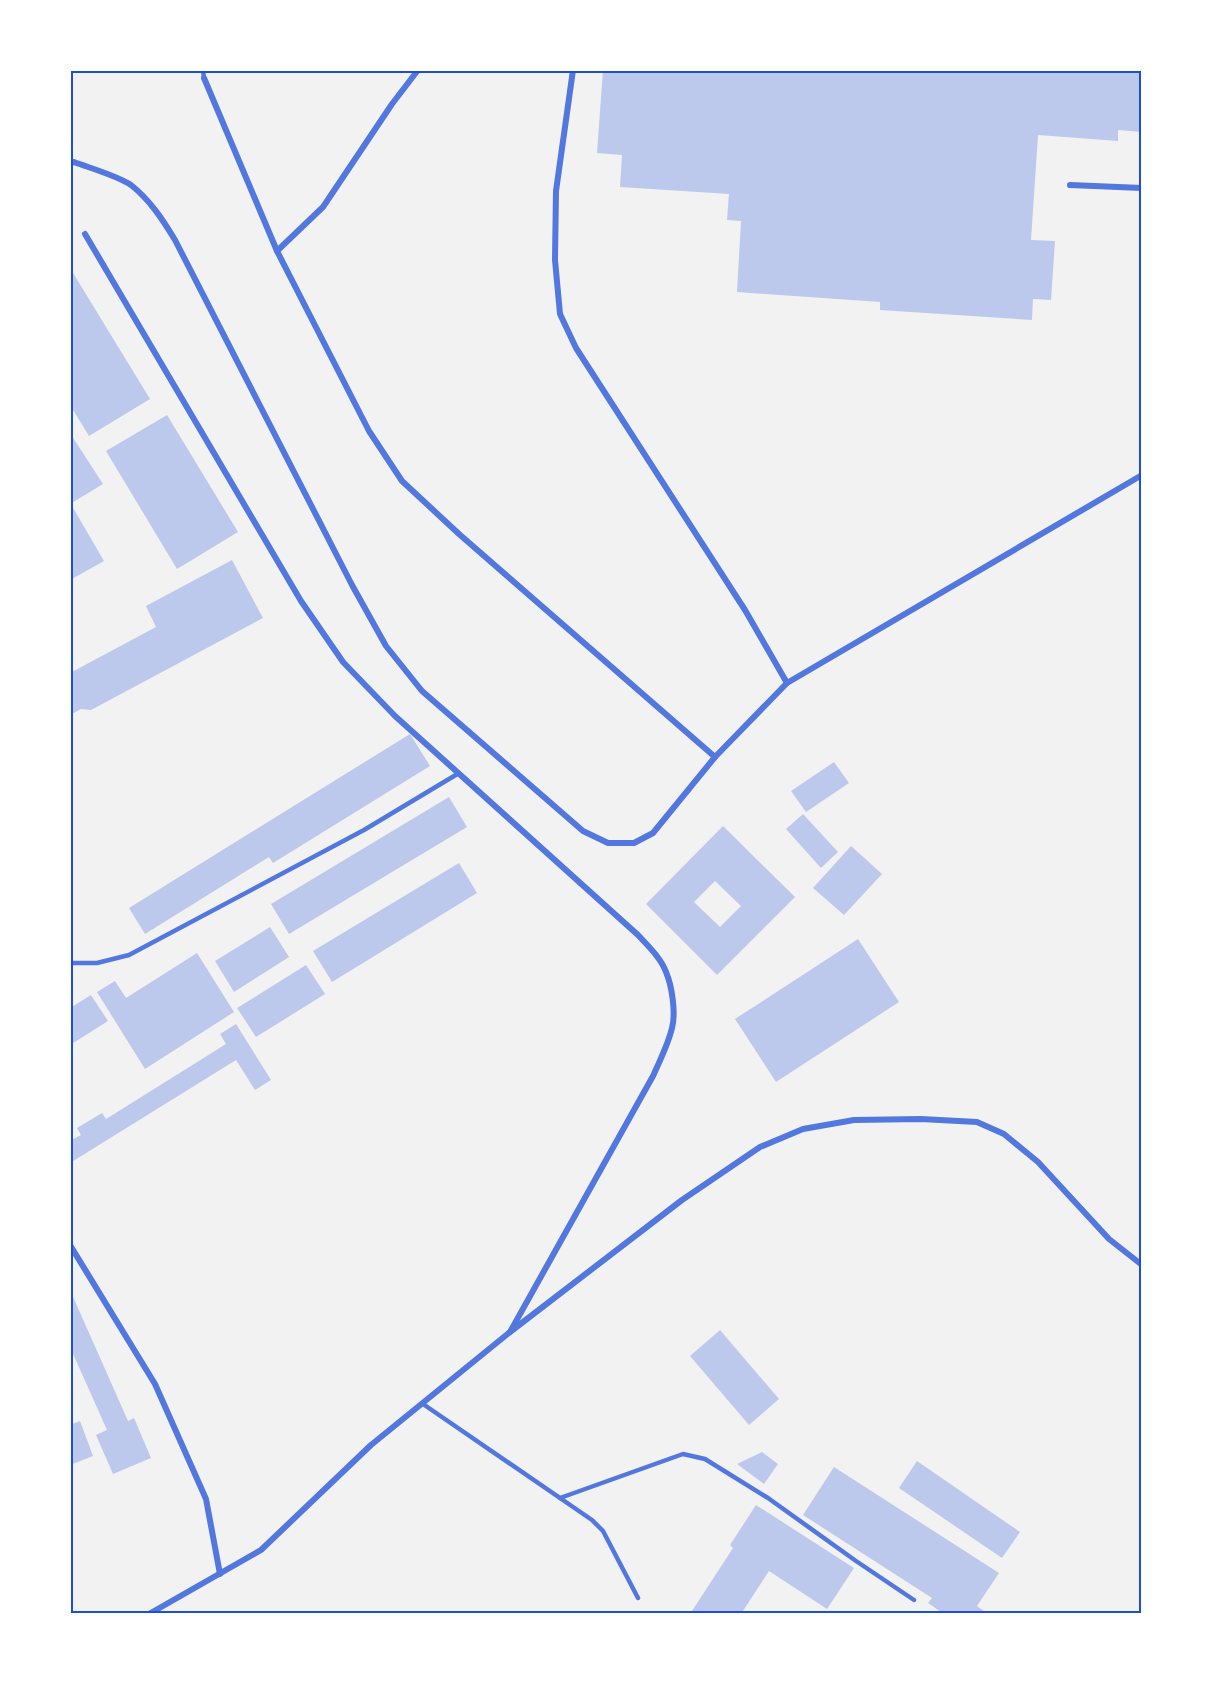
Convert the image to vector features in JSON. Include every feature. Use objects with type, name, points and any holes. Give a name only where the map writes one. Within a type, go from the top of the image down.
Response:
[{"type":"street","points":[[277,251],[323,207],[392,104],[418,70]]},
{"type":"street","points":[[573,70],[556,191],[555,260],[560,314],[576,348],[745,610],[787,683]]},
{"type":"street","points":[[204,74],[277,251],[369,431],[402,481],[459,534],[716,757]]},
{"type":"street","points":[[70,163],[74,162],[130,185],[158,212],[175,240],[352,585],[386,646],[422,691],[583,831],[608,843],[634,843],[653,833],[716,757],[787,683],[1142,475]]},
{"type":"street","points":[[1070,185],[1142,188]]},
{"type":"street","points":[[85,234],[301,601],[343,662],[395,716],[638,935],[654,952],[666,972],[673,1001],[673,1025],[653,1076],[510,1332]]},
{"type":"street","points":[[149,1614],[261,1550],[371,1445],[510,1332],[682,1200],[760,1148],[803,1130],[854,1120],[921,1119],[977,1122],[1004,1134],[1038,1162],[1108,1239],[1142,1265]]},
{"type":"street","points":[[70,1245],[155,1384],[206,1499],[219,1574]]},
{"type":"lane","points":[[70,963],[97,963],[129,955],[364,830],[459,773]]},
{"type":"lane","points":[[423,1404],[592,1520],[603,1531],[638,1598]]},
{"type":"lane","points":[[560,1498],[683,1454],[705,1459],[768,1498],[914,1600]]},
{"type":"building","points":[[603,70],[1142,70],[1142,132],[1118,130],[1118,141],[1038,135],[1031,240],[1055,241],[1051,300],[1033,299],[1032,320],[880,310],[880,302],[737,292],[741,221],[727,220],[729,194],[620,187],[622,155],[597,153]]},
{"type":"building","points":[[70,268],[150,399],[89,436],[70,405]]},
{"type":"building","points":[[167,415],[238,532],[177,569],[106,451]]},
{"type":"building","points":[[70,433],[103,484],[70,504]]},
{"type":"building","points":[[72,506],[104,561],[70,580],[70,507]]},
{"type":"building","points":[[232,560],[263,618],[91,710],[81,709],[70,715],[70,673],[156,627],[146,606]]},
{"type":"building","points":[[410,734],[430,766],[273,863],[269,857],[145,934],[129,908]]},
{"type":"building","points":[[834,762],[849,783],[806,812],[791,791]]},
{"type":"building","points":[[449,797],[467,827],[289,934],[271,904]]},
{"type":"building","points":[[803,814],[838,852],[821,868],[786,829]]},
{"type":"building","points":[[723,826],[795,897],[717,975],[646,904]],"holes":[[[715,881],[741,906],[720,927],[694,902]]]},
{"type":"building","points":[[851,846],[882,874],[844,915],[813,888]]},
{"type":"building","points":[[459,863],[477,893],[332,982],[313,951]]},
{"type":"building","points":[[270,927],[289,957],[234,992],[215,961]]},
{"type":"building","points":[[858,939],[899,1002],[776,1082],[735,1019]]},
{"type":"building","points":[[197,953],[234,1012],[145,1069],[97,992],[115,981],[126,998]]},
{"type":"building","points":[[306,965],[325,994],[256,1037],[237,1008]]},
{"type":"building","points":[[91,995],[108,1021],[70,1045],[70,1008]]},
{"type":"building","points":[[236,1024],[271,1080],[255,1090],[236,1060],[70,1163],[70,1141],[81,1135],[77,1128],[102,1113],[106,1119],[226,1044],[220,1034]]},
{"type":"building","points":[[70,1290],[128,1421],[134,1418],[151,1458],[113,1474],[96,1435],[107,1430],[70,1347]]},
{"type":"building","points":[[720,1330],[779,1399],[749,1425],[690,1356]]},
{"type":"building","points":[[80,1421],[93,1456],[70,1465],[70,1425]]},
{"type":"building","points":[[762,1452],[778,1464],[764,1484],[737,1464]]},
{"type":"building","points":[[917,1461],[1020,1532],[1002,1558],[899,1488]]},
{"type":"building","points":[[834,1467],[999,1573],[977,1606],[988,1614],[944,1614],[928,1603],[932,1598],[803,1515]]},
{"type":"building","points":[[756,1505],[854,1568],[827,1609],[769,1571],[741,1614],[690,1614],[733,1548],[730,1545]]}]
